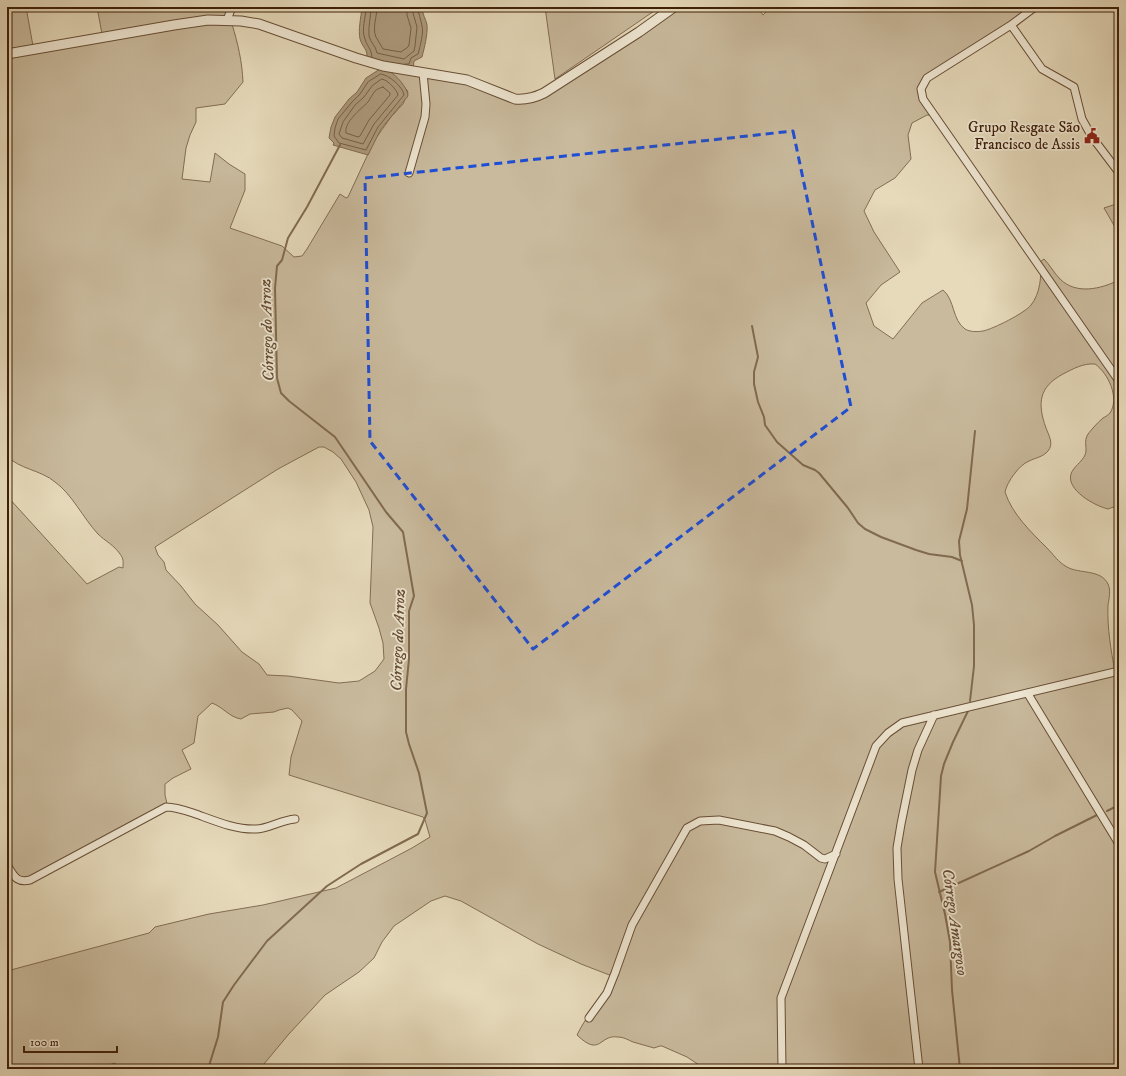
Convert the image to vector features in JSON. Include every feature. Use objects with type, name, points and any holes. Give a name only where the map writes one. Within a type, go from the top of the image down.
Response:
[{"type":"street","points":[[227,20],[232,7]]},
{"type":"street","points":[[7,54],[208,20],[241,20],[259,24],[376,64],[467,80],[479,83],[515,98],[528,99],[544,93],[639,32],[674,7]]},
{"type":"street","points":[[1035,7],[1011,25],[927,78],[921,89],[923,99],[1119,381]]},
{"type":"street","points":[[1011,25],[1042,69],[1074,88],[1082,119],[1117,170]]},
{"type":"street","points":[[409,173],[425,117],[426,104],[423,73]]},
{"type":"street","points":[[782,1069],[781,998],[876,746],[888,733],[902,723],[1119,671]]},
{"type":"street","points":[[1028,694],[1119,844]]},
{"type":"street","points":[[919,1069],[898,879],[898,848],[901,824],[912,770],[918,750],[934,715]]},
{"type":"street","points":[[7,865],[17,879],[23,881],[30,880],[166,806],[179,808],[232,826],[249,829],[261,829],[278,822],[295,818]]},
{"type":"street","points":[[589,1018],[606,993],[615,973],[632,925],[687,828],[700,821],[718,820],[775,831],[799,842],[821,858],[825,859],[836,854]]},
{"type":"highlighted area","points":[[793,131],[851,407],[533,649],[370,441],[365,178]]},
{"type":"shaded area","points":[[217,6],[227,9],[225,18],[102,34],[97,7],[178,7],[180,9]]},
{"type":"shaded area","points":[[7,7],[26,7],[33,46],[7,52]]},
{"type":"shaded area","points":[[545,7],[660,7],[555,79]]},
{"type":"shaded area","points":[[672,7],[757,7],[763,15],[771,7],[797,7],[812,11],[819,7],[1043,7],[929,80],[923,94],[938,116],[927,115],[912,123],[908,135],[911,159],[895,178],[875,190],[864,211],[874,232],[900,272],[881,285],[866,303],[874,326],[893,339],[922,303],[943,290],[950,299],[958,321],[965,329],[974,332],[988,330],[1022,312],[1031,305],[1038,290],[1041,273],[1040,262],[1044,259],[1060,279],[1073,287],[1081,289],[1097,288],[1119,280],[1119,505],[1108,509],[1096,505],[1077,491],[1071,480],[1072,471],[1085,455],[1088,434],[1103,418],[1110,413],[1113,407],[1114,400],[1111,386],[1104,373],[1095,364],[1082,365],[1074,368],[1049,384],[1042,396],[1041,411],[1051,446],[1044,455],[1021,466],[1011,479],[1005,492],[1017,515],[1059,561],[1072,569],[1100,576],[1105,579],[1109,586],[1110,594],[1108,605],[1108,622],[1110,639],[1115,672],[1119,671],[1119,1069],[705,1069],[687,1057],[662,1046],[654,1048],[624,1038],[612,1037],[599,1044],[591,1045],[577,1035],[605,991],[612,976],[581,964],[538,944],[461,901],[445,896],[431,901],[394,926],[382,942],[374,958],[359,972],[325,995],[288,1035],[264,1064],[262,1069],[125,1069],[114,1063],[100,1069],[7,1069],[7,971],[149,933],[155,927],[209,914],[263,905],[336,888],[430,837],[423,817],[289,775],[291,757],[302,721],[292,710],[288,708],[274,712],[250,714],[241,719],[233,716],[212,703],[198,716],[194,743],[182,750],[191,769],[165,784],[165,795],[168,808],[30,883],[7,868],[7,496],[87,584],[119,567],[123,568],[123,562],[118,551],[98,534],[61,487],[49,478],[18,464],[7,456],[7,58],[199,24],[232,24],[242,67],[243,82],[225,104],[196,108],[196,122],[186,148],[182,179],[210,182],[215,153],[245,174],[245,190],[230,228],[282,246],[294,257],[302,256],[340,194],[346,198],[348,197],[374,141],[391,117],[403,104],[408,93],[407,90],[388,71],[462,83],[523,101]],"holes":[[[319,447],[324,447],[341,459],[356,482],[369,510],[373,527],[370,603],[383,643],[384,659],[375,671],[359,681],[339,683],[288,676],[267,675],[259,664],[242,652],[218,625],[195,604],[166,570],[164,562],[158,555],[155,547],[278,469]]]},
{"type":"shaded area","points":[[1119,203],[1119,234],[1104,208]]},
{"type":"water","points":[[362,7],[422,7],[427,25],[426,37],[422,57],[414,61],[413,69],[367,60],[367,53],[359,35]]},
{"type":"water","points":[[380,69],[389,71],[395,75],[404,86],[408,96],[381,129],[368,155],[333,145],[334,143],[329,138],[335,117],[349,99],[357,92],[366,78]]},
{"type":"waterway","name":"Córrego do Arroz","points":[[208,1069],[218,1037],[223,1002],[267,941],[327,886],[361,864],[418,834],[427,813],[419,773],[406,732],[409,611],[414,596],[403,532],[386,512],[335,437],[281,393],[277,378],[275,288],[277,266],[282,260],[288,238],[307,207],[340,145]]},
{"type":"waterway","name":"Córrego Amargoso","points":[[752,326],[758,357],[754,372],[754,384],[765,425],[777,442],[803,465],[819,473],[848,508],[858,523],[865,529],[881,537],[916,550],[929,554],[952,557],[962,561]]},
{"type":"waterway","name":"Córrego Amargoso","points":[[970,701],[974,666],[974,625],[972,605],[960,555],[959,541],[967,509],[975,431]]},
{"type":"waterway","name":"Córrego Amargoso","points":[[960,1069],[952,990],[950,942],[935,872],[941,776],[953,742],[968,711]]},
{"type":"waterway","points":[[1107,811],[1119,805]]},
{"type":"waterway","points":[[939,892],[1029,851],[1097,815]]},
{"type":"place","name":"Grupo Resgate São Francisco de Assis","points":[[1092,136]]}]
